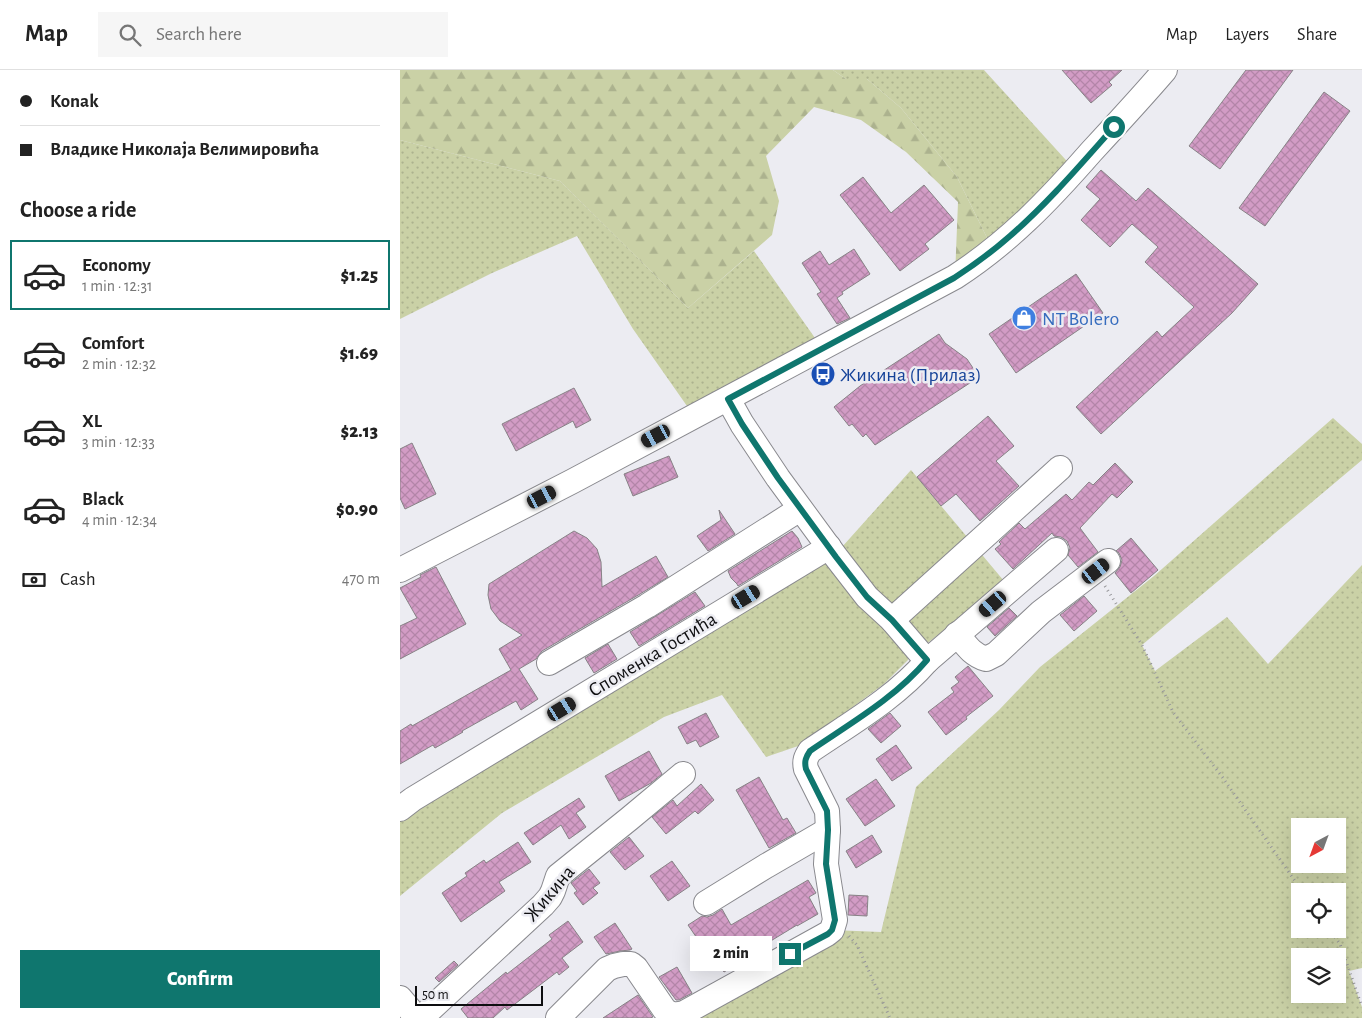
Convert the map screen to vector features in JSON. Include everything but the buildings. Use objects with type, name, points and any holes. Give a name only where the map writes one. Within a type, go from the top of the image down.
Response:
[{"type":"street","points":[[400,570],[565,486],[954,278],[1011,236],[1031,217],[1153,75]]},
{"type":"street","points":[[728,399],[747,432],[800,510],[867,597],[892,620],[927,660]]},
{"type":"street","points":[[892,620],[1060,468]]},
{"type":"street","points":[[549,663],[647,606],[800,510]]},
{"type":"street","name":"Споменка Гостића","points":[[400,808],[829,548]]},
{"type":"street","points":[[558,1018],[602,972],[614,966],[631,964],[636,968],[668,1013],[678,1015],[828,934],[832,930],[835,920],[826,864],[828,830],[826,807],[806,769],[807,755],[810,751],[894,693],[914,676],[927,660],[1056,550]]},
{"type":"street","points":[[957,634],[978,657],[986,659],[996,654],[1041,612],[1102,566]]},
{"type":"street","name":"Жикина","points":[[400,998],[425,1016],[543,906],[550,897],[558,876],[683,774]]},
{"type":"street","points":[[706,903],[828,830]]},
{"type":"path","points":[[1102,566],[1173,712],[1223,778],[1296,883]]},
{"type":"path","points":[[832,930],[848,936],[857,945],[890,1018]]},
{"type":"path","points":[[1336,938],[1340,944],[1362,1007]]},
{"type":"green space","points":[[400,70],[833,70],[846,79],[867,79],[901,108],[957,177],[993,250],[955,277],[958,202],[906,152],[861,120],[814,107],[766,156],[779,201],[772,235],[688,308],[560,181],[400,140]]},
{"type":"green space","points":[[833,70],[984,70],[1075,170],[993,250],[957,177],[901,108],[867,79],[846,79]]},
{"type":"green space","points":[[400,140],[560,181],[688,308],[754,251],[822,348],[694,416],[633,329],[577,236],[492,273],[400,319]]},
{"type":"green space","points":[[1333,418],[1362,444],[1362,460],[1142,645],[1155,671],[1227,617],[1268,664],[1362,565],[1362,968],[1349,971],[1362,1007],[1362,1018],[684,1018],[832,930],[881,932],[916,787],[999,710],[1040,667],[1154,576]]},
{"type":"green space","points":[[911,470],[1004,581],[916,652],[906,645],[908,660],[884,684],[801,745],[766,757],[722,695],[664,717],[502,813],[400,896],[400,821],[451,786],[842,547]]},
{"type":"place","name":"NT Bolero","points":[[1024,318]]},
{"type":"place","name":"Жикина (Прилаз)","points":[[823,374]]},
{"type":"route","points":[[790,954],[828,934],[832,930],[835,920],[826,864],[827,811],[808,775],[805,762],[807,755],[810,751],[894,693],[914,676],[927,660],[892,620],[867,597],[800,510],[742,424],[728,399],[954,278],[976,263],[1011,236],[1031,217],[1114,127]]}]
